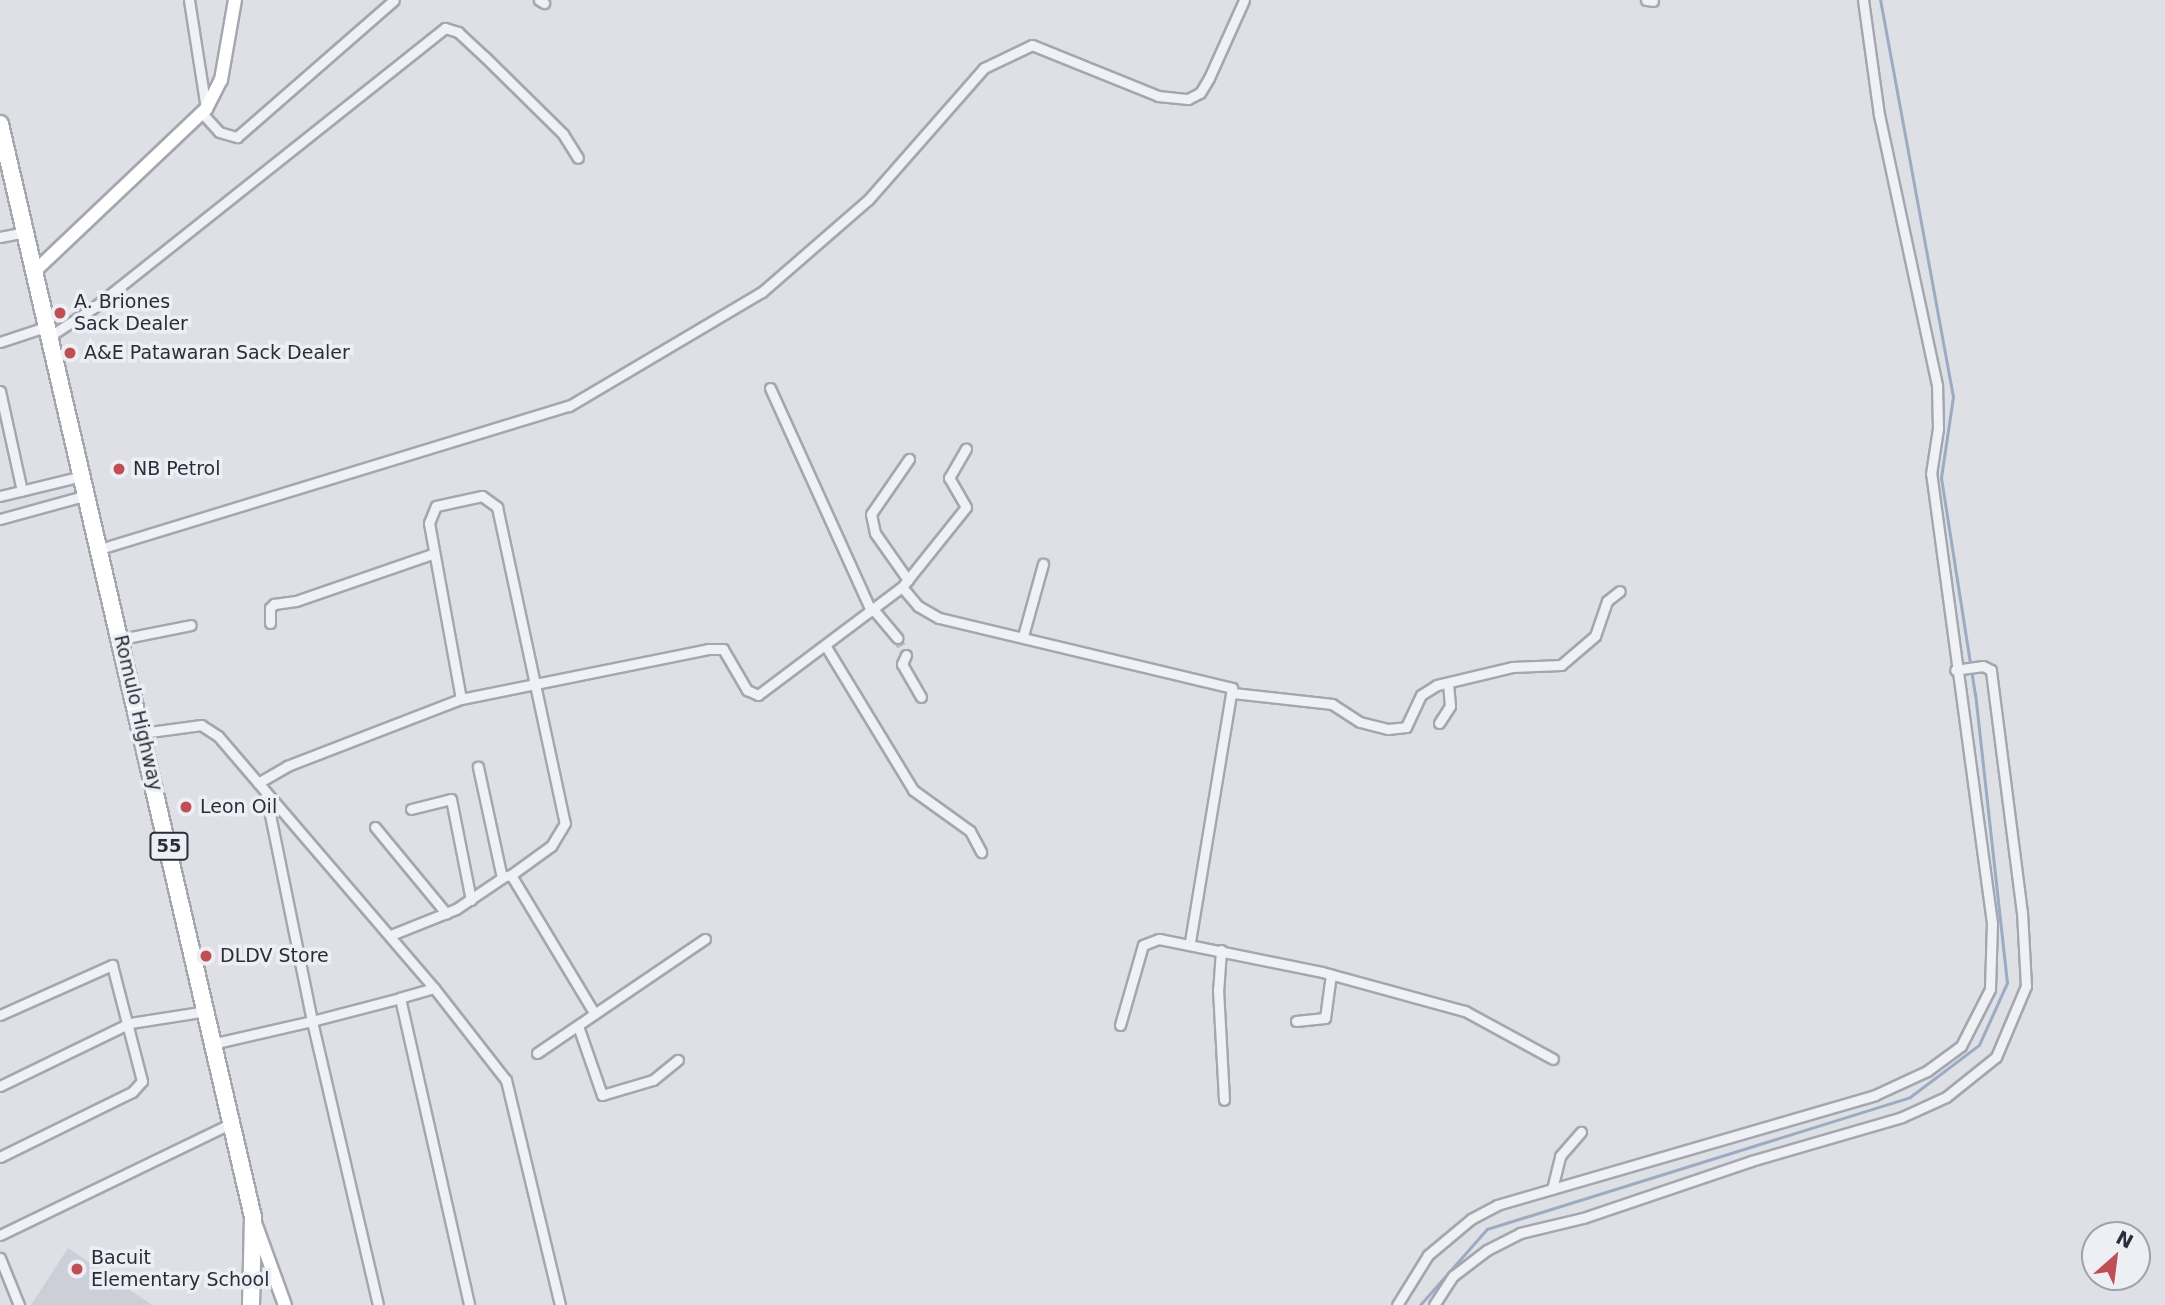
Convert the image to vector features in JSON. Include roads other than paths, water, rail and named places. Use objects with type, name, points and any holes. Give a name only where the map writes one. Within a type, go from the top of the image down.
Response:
[{"type":"highway","name":"Romulo Highway","points":[[0,124],[216,1043],[253,1217],[251,1305]]},
{"type":"street","points":[[189,0],[204,111],[219,132],[237,137],[394,0]]},
{"type":"street","points":[[35,271],[204,111],[221,80],[236,0]]},
{"type":"street","points":[[100,549],[569,406],[762,292],[868,200],[984,68],[1032,45],[1158,96],[1188,99],[1200,93],[1209,78],[1244,0]]},
{"type":"street","points":[[1397,1305],[1420,1266],[1450,1235],[1497,1205],[1671,1158],[1875,1095],[1927,1071],[1961,1046],[1987,998],[1994,956],[1959,669],[1931,474],[1938,428],[1937,384],[1880,115],[1863,0]]},
{"type":"street","points":[[0,342],[49,331],[93,308],[445,28],[458,32],[485,57],[527,103],[563,134],[578,158]]},
{"type":"street","points":[[0,237],[26,232]]},
{"type":"street","points":[[771,388],[872,610],[897,638]]},
{"type":"street","points":[[0,391],[22,491]]},
{"type":"street","points":[[258,783],[287,766],[461,699],[718,647],[728,654],[747,690],[758,695],[905,583],[966,507],[949,478],[966,449]]},
{"type":"street","points":[[909,459],[871,514],[875,533],[918,606],[939,618],[1228,685],[1233,693],[1191,943]]},
{"type":"street","points":[[0,496],[82,476]]},
{"type":"street","points":[[0,519],[87,495]]},
{"type":"street","points":[[391,935],[471,900],[551,846],[565,823],[494,501],[474,496],[436,506],[429,523],[432,554],[461,699]]},
{"type":"street","points":[[271,623],[270,608],[274,604],[296,601],[432,554]]},
{"type":"street","points":[[1023,636],[1043,564]]},
{"type":"street","points":[[1233,693],[1332,704],[1360,722],[1388,729],[1406,727],[1421,695],[1512,667],[1561,665],[1595,636],[1607,601],[1620,591]]},
{"type":"street","points":[[121,639],[191,625]]},
{"type":"street","points":[[825,645],[913,790],[970,831],[981,852]]},
{"type":"street","points":[[906,655],[902,664],[921,697]]},
{"type":"street","points":[[1434,1305],[1453,1276],[1487,1250],[1520,1233],[1583,1218],[1751,1161],[1902,1117],[1946,1097],[1996,1058],[2022,996],[2027,973],[1990,670],[1983,666],[1959,669]]},
{"type":"street","points":[[1439,723],[1450,706],[1448,685]]},
{"type":"street","points":[[142,733],[201,725],[218,736],[391,935],[506,1080],[560,1305]]},
{"type":"street","points":[[478,767],[506,876],[595,1014]]},
{"type":"street","points":[[266,794],[312,1021],[378,1305]]},
{"type":"street","points":[[411,808],[451,799],[471,900]]},
{"type":"street","points":[[375,827],[446,913]]},
{"type":"street","points":[[537,1053],[705,939]]},
{"type":"street","points":[[1120,1024],[1143,945],[1158,939],[1191,943],[1331,974],[1465,1011],[1553,1059]]},
{"type":"street","points":[[1221,950],[1218,989],[1224,1100]]},
{"type":"street","points":[[0,1015],[112,965],[130,1023],[142,1081],[137,1089],[0,1157]]},
{"type":"street","points":[[1296,1021],[1325,1018],[1331,974]]},
{"type":"street","points":[[216,1043],[312,1021],[434,988]]},
{"type":"street","points":[[400,998],[469,1305]]},
{"type":"street","points":[[0,1086],[130,1023],[208,1011]]},
{"type":"street","points":[[578,1026],[602,1095],[653,1080],[678,1060]]},
{"type":"street","points":[[0,1235],[232,1122]]},
{"type":"street","points":[[1552,1189],[1560,1156],[1581,1132]]},
{"type":"street","points":[[253,1217],[285,1305]]},
{"type":"street","points":[[1,1263],[19,1305]]},
{"type":"waterway","points":[[1420,1305],[1487,1229],[1910,1097],[1979,1045],[2007,983],[1975,695],[1941,478],[1953,397],[1880,0]]},
{"type":"tunnel","points":[[897,638],[906,655]]},
{"type":"place","name":"A. Briones Sack Dealer","points":[[60,313]]},
{"type":"place","name":"A&E Patawaran Sack Dealer","points":[[70,353]]},
{"type":"place","name":"NB Petrol","points":[[119,469]]},
{"type":"place","name":"Leon Oil","points":[[186,807]]},
{"type":"place","name":"DLDV Store","points":[[206,956]]},
{"type":"place","name":"Bacuit Elementary School","points":[[77,1269]]}]
